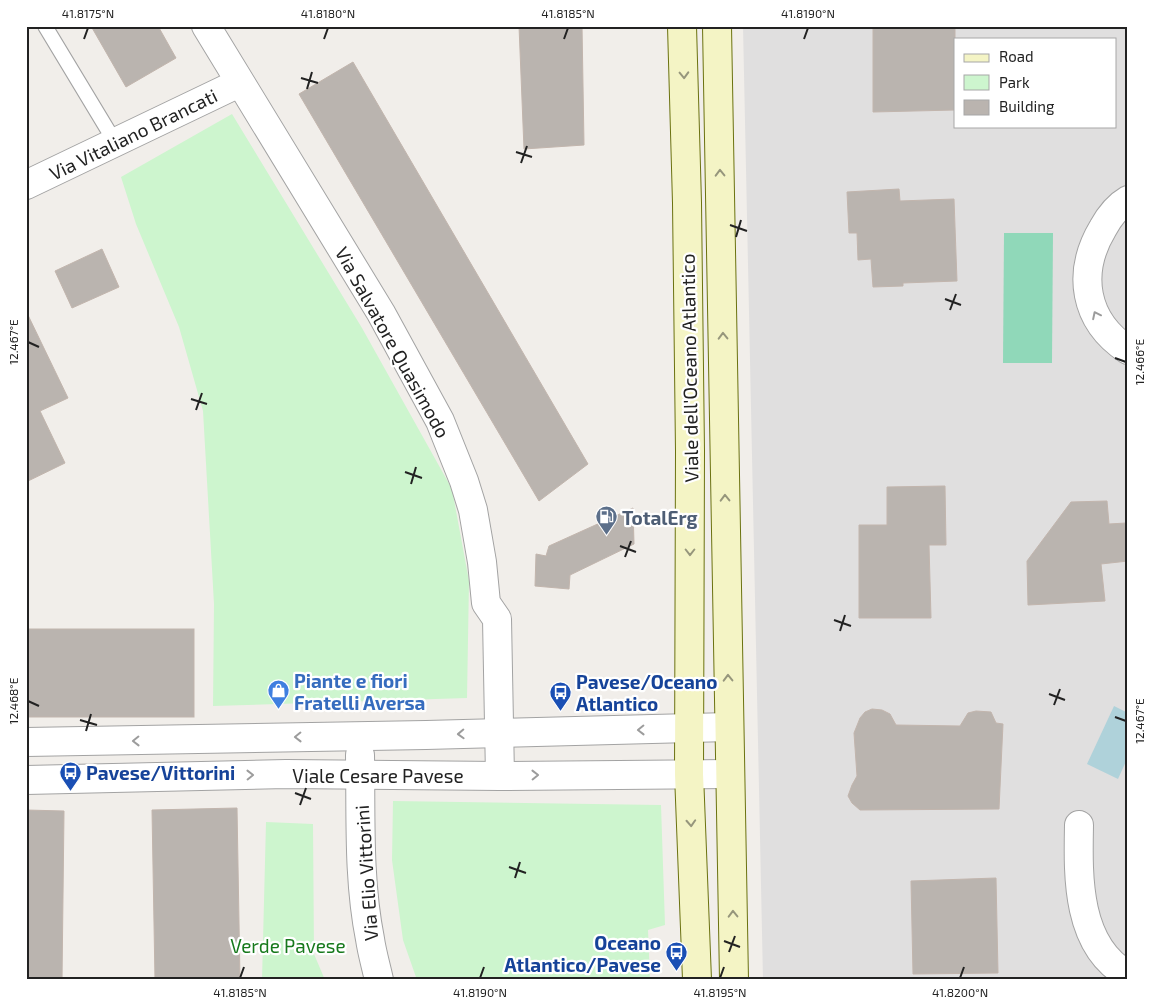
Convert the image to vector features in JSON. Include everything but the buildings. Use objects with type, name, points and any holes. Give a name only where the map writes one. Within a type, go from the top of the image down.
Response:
[{"type":"main road","name":"Viale dell'Oceano Atlantico","points":[[682,26],[690,451],[689,774],[697,980]]},
{"type":"main road","name":"Viale dell'Oceano Atlantico","points":[[717,26],[734,980]]},
{"type":"street","name":"Via Salvatore Quasimodo","points":[[206,26],[381,313],[433,407],[464,480],[476,524],[486,604],[497,619],[500,776]]},
{"type":"street","name":"Via Vitaliano Brancati","points":[[26,185],[239,83]]},
{"type":"street","points":[[1128,200],[1115,210],[1095,242],[1090,257],[1087,279],[1090,303],[1098,320],[1112,338],[1128,350]]},
{"type":"street","name":"Viale Cesare Pavese","points":[[26,742],[99,742],[729,727]]},
{"type":"street","name":"Via Elio Vittorini","points":[[360,736],[361,834],[364,890],[370,939],[379,980]]},
{"type":"street","name":"Viale Cesare Pavese","points":[[26,780],[360,774],[500,776],[730,774]]},
{"type":"street","points":[[1079,825],[1079,877],[1087,921],[1104,955],[1112,964],[1128,975]]},
{"type":"lane","points":[[45,26],[115,142]]},
{"type":"shaded area","points":[[743,26],[1128,26],[1128,980],[763,980]]},
{"type":"green space","points":[[232,114],[362,328],[452,489],[469,581],[467,698],[213,706],[214,604],[203,411],[179,327],[136,224],[121,177]]},
{"type":"green space","points":[[1004,233],[1053,233],[1052,363],[1003,363]]},
{"type":"green space","points":[[393,801],[661,805],[665,925],[648,930],[650,980],[417,980],[403,940],[392,860]]},
{"type":"green space","name":"Verde Pavese","points":[[266,822],[313,824],[314,954],[325,980],[262,980]]},
{"type":"water","points":[[1114,706],[1128,713],[1128,757],[1118,779],[1087,764]]},
{"type":"place","name":"TotalErg","points":[[606,536]]},
{"type":"place","name":"Piante e fiori Fratelli Aversa","points":[[278,710]]},
{"type":"place","name":"Pavese/Oceano Atlantico","points":[[560,711]]},
{"type":"place","name":"Pavese/Vittorini","points":[[70,791]]},
{"type":"place","name":"Oceano Atlantico/Pavese","points":[[677,972]]}]
